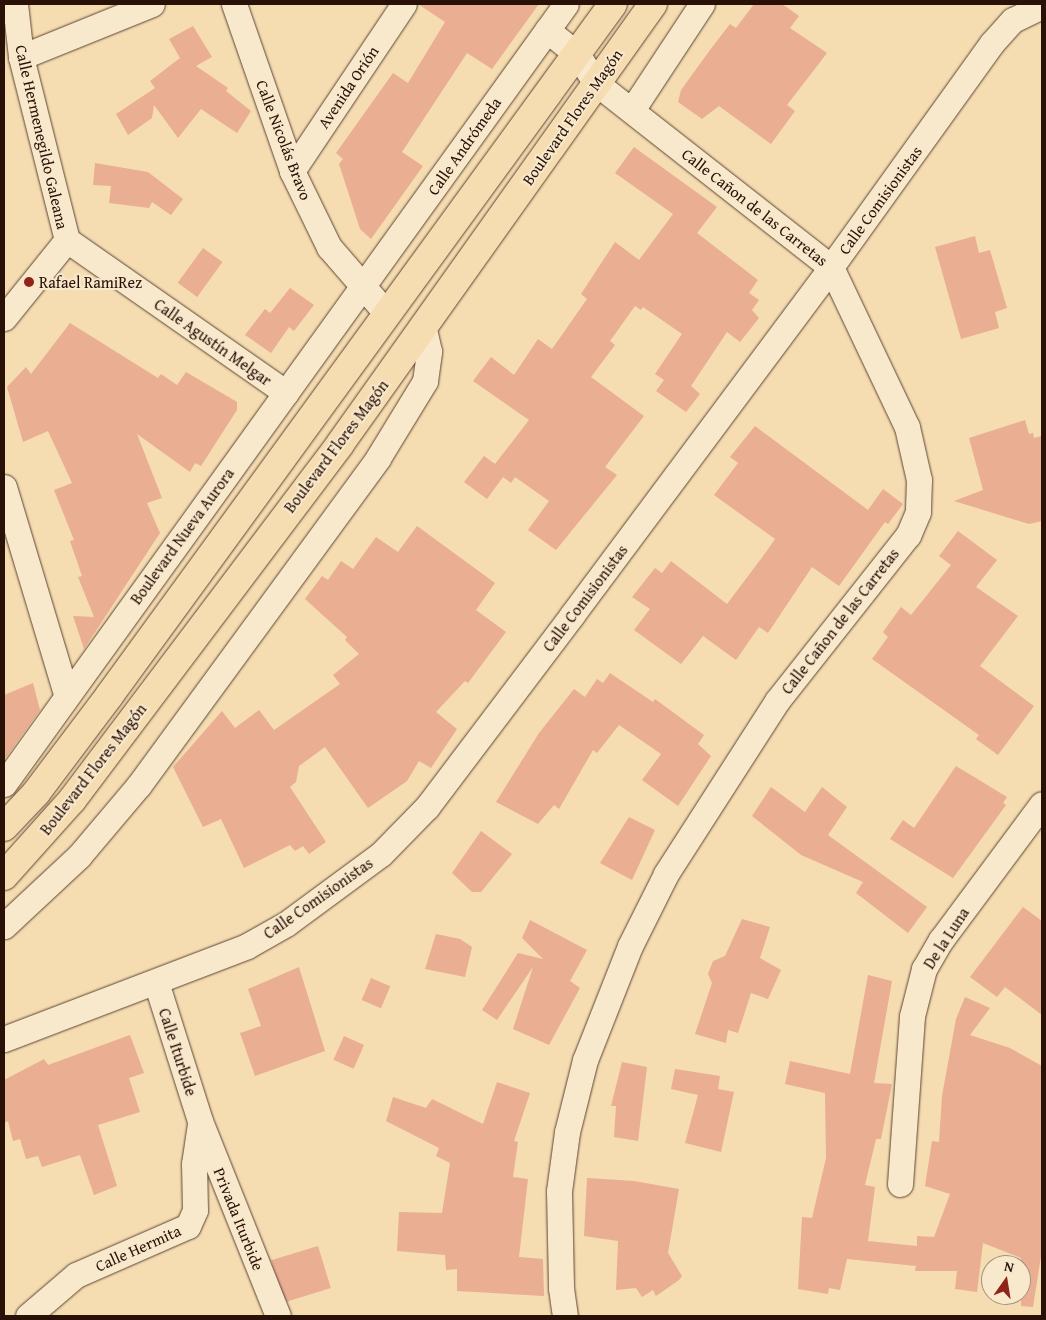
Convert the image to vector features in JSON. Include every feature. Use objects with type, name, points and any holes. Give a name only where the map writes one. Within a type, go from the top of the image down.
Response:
[{"type":"main road","name":"Boulevard Flores Magón","points":[[4,827],[36,793],[109,696],[613,4]]},
{"type":"main road","name":"Boulevard Flores Magón","points":[[4,876],[72,800],[340,444],[653,4]]},
{"type":"street","name":"Calle Hermenegildo Galeana","points":[[15,4],[21,57],[67,240]]},
{"type":"street","points":[[21,57],[152,4]]},
{"type":"street","name":"Calle Nicolás Bravo","points":[[234,4],[292,171],[328,247],[362,289],[387,314]]},
{"type":"street","name":"Avenida Orión","points":[[292,171],[404,4]]},
{"type":"street","name":"Calle Andrómeda","points":[[362,289],[566,4]]},
{"type":"street","points":[[632,110],[702,4]]},
{"type":"street","name":"Calle Comisionistas","points":[[4,1039],[247,946],[286,924],[381,854],[427,807],[831,267],[992,43],[1014,20],[1042,6]]},
{"type":"street","name":"Calle Cañon de las Carretas","points":[[547,30],[577,54],[596,83],[831,267],[907,427],[918,480],[918,512],[908,535],[777,701],[666,874],[630,946],[585,1060],[566,1132],[559,1191],[561,1288],[565,1316]]},
{"type":"street","points":[[4,318],[67,240]]},
{"type":"street","name":"Calle Agustín Melgar","points":[[67,240],[286,392]]},
{"type":"street","name":"Boulevard Nueva Aurora","points":[[4,784],[28,755],[66,694],[362,289]]},
{"type":"street","points":[[4,926],[79,856],[139,785],[378,458],[425,381],[429,351],[424,326]]},
{"type":"street","points":[[4,487],[66,694]]},
{"type":"street","name":"De la Luna","points":[[900,1184],[912,1016],[924,969],[942,940],[1042,804]]},
{"type":"street","name":"Calle Iturbide","points":[[156,982],[200,1121]]},
{"type":"street","name":"Calle Hermita","points":[[28,1316],[76,1275],[188,1226],[195,1210],[194,1164],[200,1121]]},
{"type":"street","name":"Privada Iturbide","points":[[200,1121],[278,1316]]},
{"type":"building","points":[[418,4],[539,4],[492,69],[467,53],[402,152],[423,166],[371,239],[360,229],[339,164],[343,159],[336,153],[393,73],[408,83],[445,22]]},
{"type":"building","points":[[754,4],[782,4],[799,16],[790,28],[827,53],[787,105],[795,111],[771,144],[719,106],[702,119],[678,102],[681,90],[730,24],[736,28]]},
{"type":"building","points":[[193,26],[212,57],[196,66],[228,88],[226,91],[251,111],[237,133],[201,109],[178,138],[154,105],[152,118],[128,135],[116,114],[155,88],[150,81],[180,58],[169,39]]},
{"type":"building","points":[[634,147],[717,207],[697,233],[758,280],[749,293],[759,300],[752,310],[759,318],[740,342],[727,332],[691,386],[700,394],[686,412],[656,391],[664,380],[655,374],[682,334],[643,307],[641,310],[635,306],[610,341],[615,345],[591,377],[644,416],[605,467],[617,475],[556,550],[528,530],[549,501],[515,477],[511,483],[503,477],[487,499],[464,482],[484,456],[495,464],[529,420],[473,381],[491,357],[514,375],[538,339],[552,349],[587,299],[581,294],[615,242],[639,260],[673,214],[615,173]]},
{"type":"building","points":[[95,163],[148,172],[183,199],[171,215],[152,202],[149,208],[109,203],[111,186],[93,185]]},
{"type":"building","points":[[975,236],[979,253],[990,250],[1007,308],[995,312],[999,328],[961,339],[935,247]]},
{"type":"building","points":[[203,248],[222,262],[197,297],[178,283]]},
{"type":"building","points":[[290,288],[314,305],[294,331],[289,327],[271,353],[245,335],[265,309],[270,313]]},
{"type":"building","points":[[70,323],[158,378],[161,374],[177,385],[186,372],[237,402],[237,410],[201,466],[195,463],[190,472],[137,434],[162,498],[147,503],[160,533],[84,649],[73,616],[94,617],[78,577],[82,576],[70,541],[74,540],[54,490],[72,483],[48,431],[23,442],[7,387],[26,367],[31,374]]},
{"type":"building","points":[[1025,420],[1029,434],[1033,433],[1034,438],[1042,436],[1042,521],[1029,524],[954,501],[983,490],[969,438]]},
{"type":"building","points":[[755,426],[868,510],[883,489],[903,504],[888,524],[885,522],[839,586],[812,567],[768,633],[759,627],[736,660],[703,636],[681,664],[634,630],[650,609],[632,597],[655,568],[662,573],[671,561],[727,604],[766,552],[775,539],[714,495],[738,463],[730,457]]},
{"type":"building","points":[[417,526],[495,583],[476,610],[506,632],[468,683],[465,681],[436,712],[457,729],[431,768],[419,761],[407,781],[368,808],[325,747],[299,766],[296,782],[290,787],[326,842],[309,854],[303,846],[295,851],[290,845],[244,868],[221,819],[203,827],[173,767],[222,711],[235,728],[259,710],[274,730],[340,684],[333,675],[359,654],[345,640],[347,637],[305,599],[322,576],[328,580],[341,561],[353,569],[376,537],[398,552]]},
{"type":"building","points":[[958,531],[997,560],[976,587],[1018,616],[980,666],[1034,706],[998,755],[976,739],[979,735],[872,659],[888,637],[883,632],[901,607],[911,615],[951,565],[939,556]]},
{"type":"building","points":[[610,673],[653,702],[655,699],[704,735],[698,744],[711,756],[678,806],[642,780],[661,754],[619,725],[597,753],[593,750],[559,809],[554,805],[538,824],[496,802],[539,733],[574,689],[585,697],[597,679],[603,683]]},
{"type":"building","points":[[33,683],[40,710],[4,760],[4,695]]},
{"type":"building","points":[[956,766],[1007,797],[1003,803],[1006,805],[953,878],[890,839],[903,820],[914,828]]},
{"type":"building","points":[[771,787],[805,812],[822,787],[847,807],[828,835],[927,907],[908,933],[856,893],[863,882],[801,855],[752,816]]},
{"type":"building","points":[[629,817],[655,830],[632,880],[600,863]]},
{"type":"building","points":[[481,831],[512,854],[481,892],[472,892],[452,873]]},
{"type":"building","points":[[1023,907],[1042,921],[1042,1015],[1005,987],[997,997],[970,977]]},
{"type":"building","points":[[742,919],[770,927],[760,958],[781,970],[768,999],[751,993],[738,1033],[728,1030],[726,1043],[695,1034],[712,983],[708,974],[713,961],[725,956]]},
{"type":"building","points":[[530,920],[587,950],[570,981],[580,988],[549,1045],[513,1029],[533,967],[497,1020],[482,1010],[518,953],[543,959],[522,938]]},
{"type":"building","points":[[436,934],[460,939],[472,947],[465,977],[425,969]]},
{"type":"building","points":[[299,967],[325,1051],[255,1076],[240,1033],[261,1026],[248,989]]},
{"type":"building","points":[[868,975],[892,981],[874,1083],[892,1084],[881,1139],[876,1139],[865,1185],[875,1187],[868,1241],[917,1246],[917,1236],[934,1237],[950,1194],[925,1186],[932,1141],[939,1142],[942,1096],[956,1019],[965,997],[990,1008],[970,1035],[1010,1048],[1042,1066],[1042,1250],[1033,1307],[1021,1306],[1031,1305],[1031,1255],[1013,1255],[983,1243],[977,1292],[955,1289],[957,1271],[915,1271],[916,1266],[847,1259],[840,1290],[829,1288],[828,1294],[798,1289],[802,1217],[812,1218],[826,1158],[825,1093],[785,1084],[790,1061],[850,1074]]},
{"type":"building","points":[[371,978],[390,986],[381,1008],[362,1000]]},
{"type":"building","points":[[130,1035],[144,1073],[129,1078],[140,1112],[98,1125],[117,1186],[94,1195],[80,1155],[42,1167],[38,1156],[26,1159],[20,1139],[13,1141],[8,1121],[4,1123],[4,1080],[44,1059],[48,1065]]},
{"type":"building","points":[[344,1036],[364,1045],[354,1069],[333,1060]]},
{"type":"building","points":[[622,1062],[647,1067],[638,1141],[614,1137],[616,1106],[611,1106]]},
{"type":"building","points":[[675,1069],[720,1076],[718,1089],[734,1092],[721,1152],[685,1143],[698,1095],[671,1089]]},
{"type":"building","points":[[497,1082],[530,1093],[514,1141],[518,1142],[513,1177],[528,1179],[519,1257],[543,1259],[544,1296],[457,1291],[457,1269],[446,1270],[445,1255],[397,1251],[399,1212],[442,1213],[450,1163],[436,1156],[439,1148],[386,1121],[393,1097],[426,1108],[432,1099],[483,1124]]},
{"type":"building","points":[[587,1178],[634,1181],[679,1189],[668,1253],[682,1276],[679,1280],[656,1296],[653,1290],[642,1297],[636,1288],[616,1290],[618,1241],[584,1236]]},
{"type":"building","points":[[318,1246],[331,1288],[284,1302],[271,1260]]},
{"type":"place","name":"Rafael RamiRez","points":[[29,282]]}]
